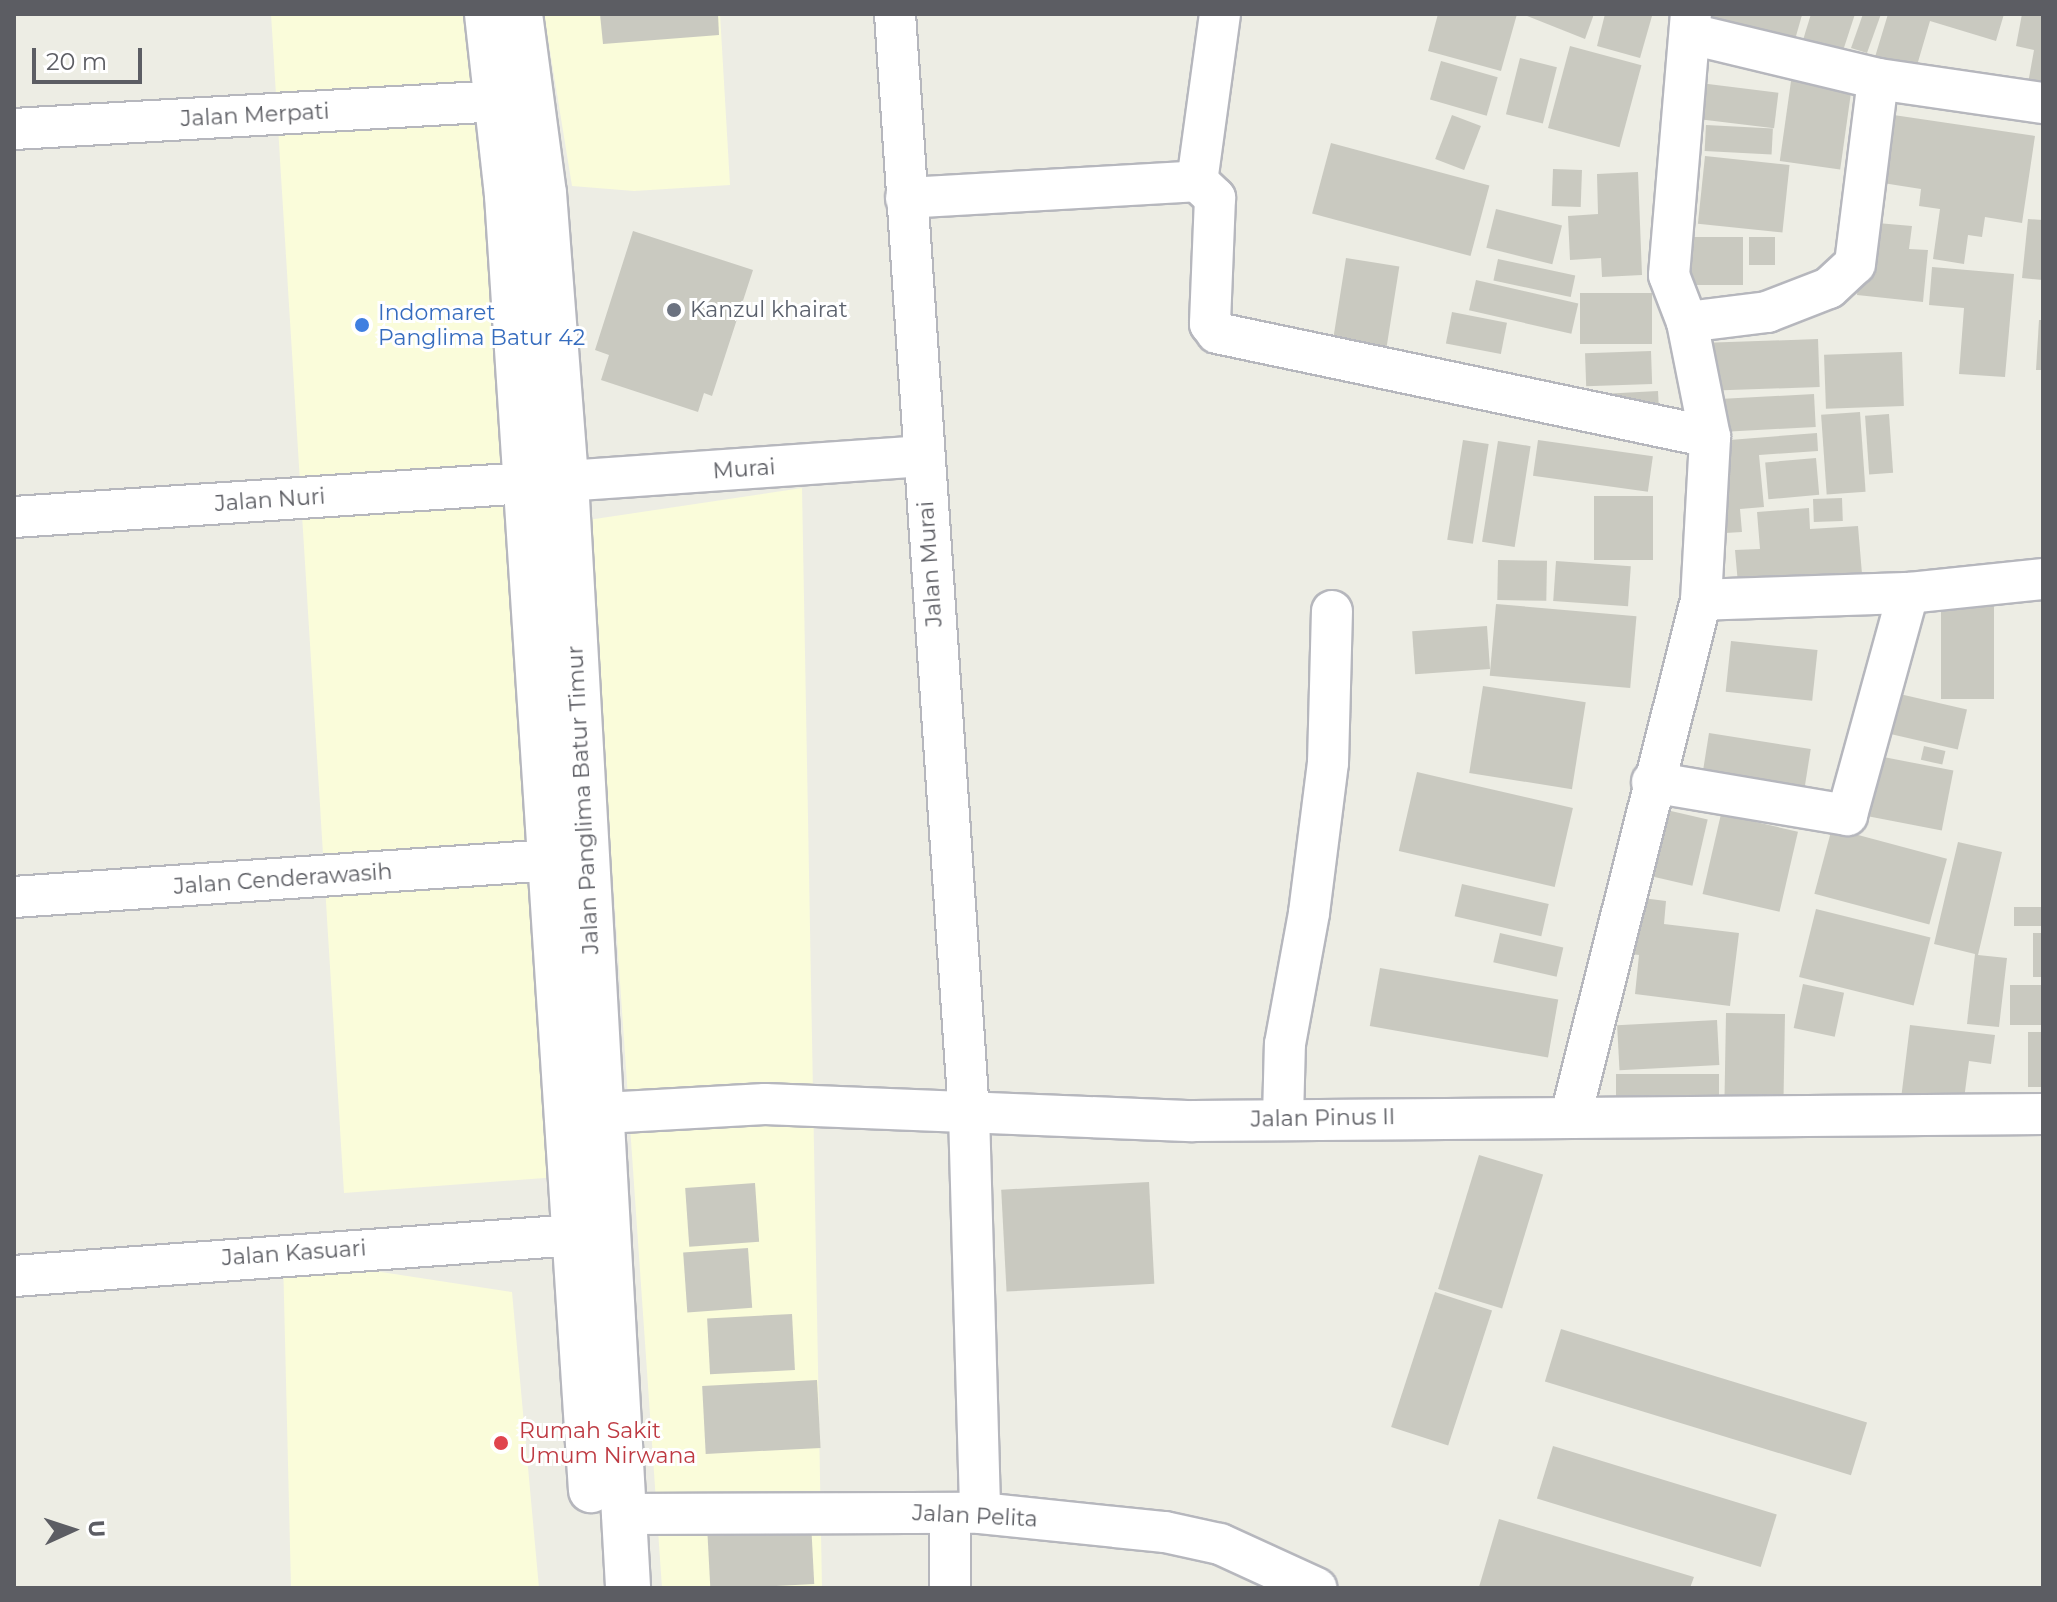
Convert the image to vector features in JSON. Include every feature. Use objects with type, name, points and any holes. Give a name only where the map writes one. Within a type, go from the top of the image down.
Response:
[{"type":"main road","name":"Jalan Panglima Batur Timur","points":[[487,14],[546,482]]},
{"type":"main road","name":"Jalan Panglima Batur Timur","points":[[520,14],[544,193],[546,482],[562,739],[604,1113],[628,1588]]},
{"type":"main road","name":"Jalan Panglima Batur Timur","points":[[562,739],[551,860],[597,1588]]},
{"type":"street","name":"Jalan Murai","points":[[895,14],[922,456],[969,1113],[965,1513],[950,1588]]},
{"type":"street","points":[[1197,181],[1220,14]]},
{"type":"street","points":[[1571,1115],[1652,782],[1701,600],[1710,437],[1687,322],[1669,275],[1691,24],[1878,79],[2043,103]]},
{"type":"street","points":[[1687,322],[1767,312],[1829,288],[1855,264],[1878,79]]},
{"type":"street","name":"Jalan Merpati","points":[[14,129],[497,101]]},
{"type":"street","points":[[906,198],[1197,181],[1215,198],[1210,324],[1217,333],[1710,437]]},
{"type":"street","name":"Murai","points":[[546,482],[922,456]]},
{"type":"street","name":"Jalan Nuri","points":[[14,517],[546,482]]},
{"type":"street","points":[[1701,600],[1908,593],[2043,579]]},
{"type":"street","points":[[1652,782],[1847,815],[1908,593]]},
{"type":"street","points":[[1283,1118],[1285,1044],[1302,960],[1328,763],[1332,611]]},
{"type":"street","name":"Jalan Cenderawasih","points":[[14,897],[551,860]]},
{"type":"street","name":"Jalan Pinus II","points":[[604,1113],[765,1104],[1193,1121],[1571,1115],[2043,1114]]},
{"type":"street","name":"Jalan Kasuari","points":[[14,1276],[575,1235]]},
{"type":"street","name":"Jalan Pelita","points":[[622,1514],[965,1513],[1165,1532],[1220,1544],[1316,1588]]},
{"type":"shaded area","points":[[271,14],[468,14],[571,1176],[344,1193]]},
{"type":"shaded area","points":[[544,14],[720,14],[730,185],[634,191],[572,186]]},
{"type":"shaded area","points":[[802,488],[822,1588],[662,1588],[588,520]]},
{"type":"shaded area","points":[[283,1257],[512,1292],[539,1588],[291,1588]]},
{"type":"building","points":[[600,14],[718,14],[719,35],[603,44]]},
{"type":"building","points":[[1438,14],[1517,14],[1501,71],[1428,51]]},
{"type":"building","points":[[1522,14],[1594,14],[1585,39]]},
{"type":"building","points":[[1605,14],[1652,16],[1640,58],[1597,46]]},
{"type":"building","points":[[1694,14],[1800,14],[1802,15],[1792,50]]},
{"type":"building","points":[[1811,14],[1855,14],[1838,66],[1799,53]]},
{"type":"building","points":[[1863,14],[1881,14],[1867,53],[1851,48]]},
{"type":"building","points":[[1888,14],[2004,14],[1996,41],[1930,21],[1913,79],[1872,67]]},
{"type":"building","points":[[2022,14],[2043,14],[2043,92],[2027,89],[2034,50],[2016,46]]},
{"type":"building","points":[[1570,46],[1641,65],[1619,147],[1548,128]]},
{"type":"building","points":[[1520,58],[1557,67],[1543,123],[1506,114]]},
{"type":"building","points":[[1441,61],[1498,77],[1487,116],[1430,99]]},
{"type":"building","points":[[1793,67],[1853,75],[1840,170],[1780,161]]},
{"type":"building","points":[[1700,83],[1778,93],[1774,128],[1696,119]]},
{"type":"building","points":[[1880,113],[2035,136],[2022,223],[1985,217],[1982,237],[1968,235],[1964,264],[1933,259],[1940,209],[1919,206],[1921,189],[1870,181]]},
{"type":"building","points":[[1452,115],[1481,126],[1464,170],[1435,159]]},
{"type":"building","points":[[1706,125],[1773,129],[1772,154],[1705,151]]},
{"type":"building","points":[[1331,143],[1489,185],[1471,256],[1312,214]]},
{"type":"building","points":[[1705,156],[1790,165],[1782,233],[1698,224]]},
{"type":"building","points":[[1553,169],[1582,170],[1581,207],[1552,206]]},
{"type":"building","points":[[1638,172],[1642,275],[1602,277],[1601,258],[1570,260],[1568,216],[1598,214],[1597,174]]},
{"type":"building","points":[[1496,209],[1562,225],[1552,264],[1486,248]]},
{"type":"building","points":[[2028,219],[2043,220],[2043,280],[2022,278]]},
{"type":"building","points":[[1877,223],[1912,226],[1909,249],[1928,250],[1923,302],[1857,295],[1862,241]]},
{"type":"building","name":"Kanzul khairat","points":[[633,231],[753,270],[712,396],[704,393],[698,412],[601,380],[609,355],[595,350]]},
{"type":"building","points":[[1685,237],[1743,237],[1743,285],[1685,285]]},
{"type":"building","points":[[1749,237],[1775,237],[1775,265],[1749,265]]},
{"type":"building","points":[[1346,258],[1399,266],[1386,352],[1332,344]]},
{"type":"building","points":[[1498,259],[1575,275],[1571,297],[1493,281]]},
{"type":"building","points":[[1932,267],[2014,274],[2005,377],[1959,374],[1964,308],[1929,305]]},
{"type":"building","points":[[1476,280],[1578,304],[1571,334],[1469,310]]},
{"type":"building","points":[[1580,293],[1652,293],[1652,344],[1580,344]]},
{"type":"building","points":[[1452,312],[1507,323],[1501,354],[1446,343]]},
{"type":"building","points":[[2039,320],[2043,320],[2043,370],[2036,370]]},
{"type":"building","points":[[1818,339],[1820,387],[1709,391],[1707,343]]},
{"type":"building","points":[[1651,351],[1652,384],[1586,386],[1585,353]]},
{"type":"building","points":[[1902,352],[1904,406],[1826,409],[1824,355]]},
{"type":"building","points":[[1658,391],[1659,412],[1607,415],[1606,394]]},
{"type":"building","points":[[1814,394],[1816,427],[1726,432],[1724,399]]},
{"type":"building","points":[[1860,412],[1866,492],[1827,495],[1821,415]]},
{"type":"building","points":[[1889,414],[1893,473],[1869,475],[1865,416]]},
{"type":"building","points":[[1817,433],[1818,451],[1759,455],[1764,507],[1740,509],[1742,532],[1725,533],[1717,441]]},
{"type":"building","points":[[1463,440],[1489,444],[1473,544],[1447,540]]},
{"type":"building","points":[[1538,440],[1653,456],[1648,492],[1533,476]]},
{"type":"building","points":[[1498,441],[1531,446],[1515,547],[1482,542]]},
{"type":"building","points":[[1816,458],[1819,495],[1768,499],[1765,462]]},
{"type":"building","points":[[1594,496],[1653,496],[1653,560],[1594,560]]},
{"type":"building","points":[[1842,498],[1843,521],[1814,522],[1813,499]]},
{"type":"building","points":[[1809,508],[1810,529],[1858,526],[1863,586],[1739,595],[1735,550],[1760,549],[1757,512]]},
{"type":"building","points":[[1498,560],[1547,561],[1546,601],[1497,600]]},
{"type":"building","points":[[1556,561],[1631,566],[1628,606],[1553,601]]},
{"type":"building","points":[[1941,603],[1994,603],[1994,699],[1941,699]]},
{"type":"building","points":[[1496,604],[1636,616],[1630,688],[1490,676]]},
{"type":"building","points":[[1487,626],[1490,669],[1415,674],[1412,631]]},
{"type":"building","points":[[1731,641],[1818,650],[1812,701],[1726,692]]},
{"type":"building","points":[[1483,686],[1586,702],[1572,789],[1469,773]]},
{"type":"building","points":[[1891,692],[1967,710],[1958,749],[1882,732]]},
{"type":"building","points":[[1709,733],[1811,749],[1803,798],[1701,782]]},
{"type":"building","points":[[1924,746],[1945,751],[1942,765],[1921,760]]},
{"type":"building","points":[[1868,754],[1953,771],[1942,830],[1856,814]]},
{"type":"building","points":[[1417,772],[1573,808],[1555,887],[1399,851]]},
{"type":"building","points":[[1658,808],[1708,819],[1692,886],[1643,874]]},
{"type":"building","points":[[1721,814],[1798,832],[1780,912],[1703,894]]},
{"type":"building","points":[[1832,828],[1947,859],[1929,924],[1814,894]]},
{"type":"building","points":[[1958,842],[2002,852],[1978,955],[2007,958],[1999,1027],[1967,1024],[1975,954],[1934,944]]},
{"type":"building","points":[[1462,884],[1549,904],[1541,936],[1455,916]]},
{"type":"building","points":[[1627,896],[1666,901],[1664,924],[1739,933],[1730,1006],[1635,994],[1639,955],[1620,953]]},
{"type":"building","points":[[2014,907],[2043,907],[2043,926],[2014,926]]},
{"type":"building","points":[[1816,909],[1930,938],[1914,1005],[1799,977]]},
{"type":"building","points":[[1500,933],[1563,948],[1557,977],[1493,962]]},
{"type":"building","points":[[2033,933],[2043,933],[2043,977],[2033,977]]},
{"type":"building","points":[[1380,968],[1558,999],[1548,1058],[1370,1026]]},
{"type":"building","points":[[1803,984],[1844,993],[1835,1037],[1794,1028]]},
{"type":"building","points":[[2010,985],[2043,985],[2043,1025],[2010,1025]]},
{"type":"building","points":[[1726,1013],[1785,1014],[1784,1096],[1725,1095]]},
{"type":"building","points":[[1717,1020],[1719,1065],[1619,1070],[1617,1025]]},
{"type":"building","points":[[1910,1025],[1995,1035],[1991,1064],[1969,1061],[1963,1107],[1901,1099]]},
{"type":"building","points":[[2028,1032],[2043,1032],[2043,1087],[2028,1087]]},
{"type":"building","points":[[1616,1074],[1719,1074],[1719,1105],[1616,1105]]},
{"type":"building","points":[[1479,1155],[1543,1175],[1502,1308],[1438,1289]]},
{"type":"building","points":[[1149,1182],[1154,1284],[1007,1292],[1001,1190]]},
{"type":"building","points":[[755,1183],[759,1242],[689,1247],[685,1188]]},
{"type":"building","points":[[748,1248],[752,1308],[687,1312],[683,1253]]},
{"type":"building","points":[[1435,1292],[1492,1311],[1448,1446],[1391,1427]]},
{"type":"building","points":[[792,1314],[795,1370],[710,1374],[707,1318]]},
{"type":"building","points":[[1561,1329],[1867,1423],[1851,1475],[1545,1382]]},
{"type":"building","points":[[817,1380],[821,1448],[706,1454],[702,1386]]},
{"type":"building","points":[[1553,1446],[1777,1514],[1761,1567],[1537,1499]]},
{"type":"building","points":[[1499,1519],[1694,1577],[1690,1588],[1479,1587]]},
{"type":"building","points":[[811,1522],[814,1584],[710,1588],[707,1527]]},
{"type":"place","name":"Kanzul khairat","points":[[674,310]]},
{"type":"place","name":"Indomaret Panglima Batur 42","points":[[362,325]]},
{"type":"place","name":"Rumah Sakit Umum Nirwana","points":[[501,1443]]}]
